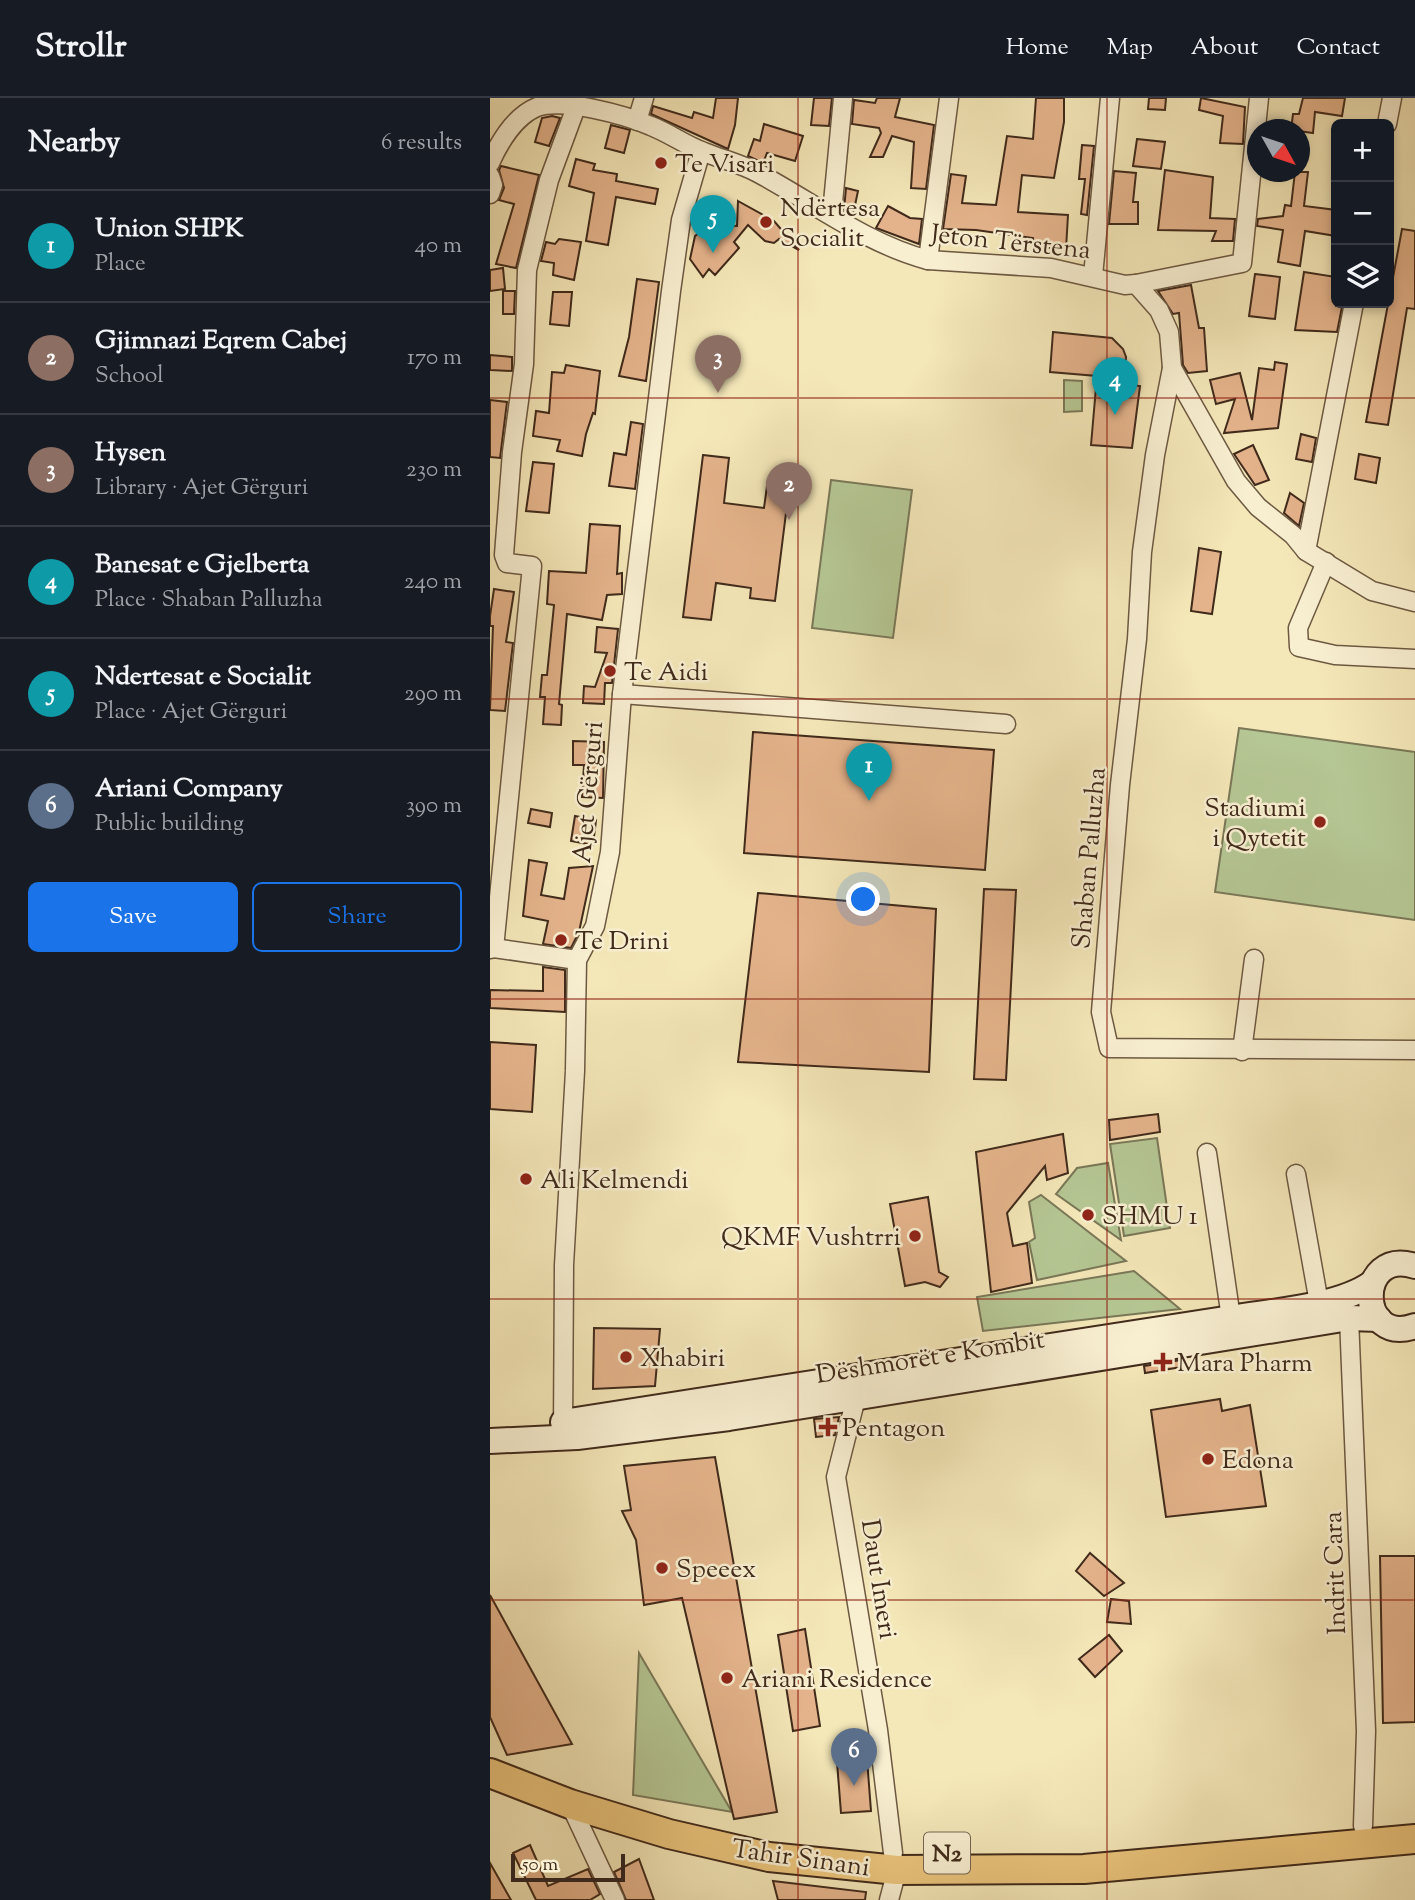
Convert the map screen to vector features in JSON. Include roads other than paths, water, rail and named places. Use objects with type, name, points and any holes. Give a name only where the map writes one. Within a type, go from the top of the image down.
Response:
[{"type":"main road","name":"Tahir Sinani","points":[[490,1761],[598,1799],[673,1820],[793,1847],[895,1862],[1086,1853],[1415,1822]]},
{"type":"main road","name":"Tahir Sinani","points":[[490,1773],[570,1804],[669,1834],[769,1857],[1084,1869],[1415,1839]]},
{"type":"street","points":[[543,98],[572,106],[549,180],[527,270],[524,364],[514,426],[504,555],[507,563],[532,566],[492,949],[577,960]]},
{"type":"street","points":[[637,121],[644,98]]},
{"type":"street","points":[[832,214],[843,98]]},
{"type":"street","points":[[928,260],[949,98]]},
{"type":"street","points":[[1094,276],[1110,98]]},
{"type":"street","points":[[1136,284],[1241,263],[1259,98]]},
{"type":"street","points":[[1388,119],[1392,98]]},
{"type":"street","name":"Jeton Tërstena","points":[[490,163],[505,136],[528,112],[551,104],[572,106],[637,121],[701,151],[757,172],[888,246],[928,260],[1028,265],[1094,276],[1125,285],[1136,284]]},
{"type":"street","name":"Ajet Gërguri","points":[[564,1430],[564,1277],[575,1071],[577,960],[595,926],[610,852],[622,694],[681,220],[701,151]]},
{"type":"street","points":[[490,176],[493,185],[490,194]]},
{"type":"street","points":[[1136,284],[1159,310],[1169,332],[1172,369],[1236,481],[1258,507],[1293,535],[1306,551],[1372,591],[1415,602]]},
{"type":"street","points":[[1306,551],[1353,308]]},
{"type":"street","name":"Shaban Palluzha","points":[[1172,369],[1155,455],[1142,552],[1137,639],[1120,785],[1101,1012],[1109,1048],[1242,1051],[1415,1050]]},
{"type":"street","points":[[1326,562],[1298,628],[1299,647],[1335,655],[1415,659]]},
{"type":"street","points":[[622,694],[1006,724]]},
{"type":"street","points":[[1242,1051],[1254,959]]},
{"type":"street","points":[[1207,1153],[1231,1318]]},
{"type":"street","points":[[1296,1174],[1319,1303]]},
{"type":"street","name":"Dëshmorët e Kombit","points":[[1200,1333],[1231,1318],[1319,1303],[1363,1290],[1391,1265],[1415,1266]]},
{"type":"street","points":[[1372,1283],[1371,1306],[1379,1320]]},
{"type":"street","name":"Dëshmorët e Kombit","points":[[490,1441],[1200,1333],[1349,1318],[1379,1320],[1394,1328],[1415,1326]]},
{"type":"street","name":"Indrit Cara","points":[[1349,1318],[1366,1731],[1363,1826]]},
{"type":"street","name":"Dëshmorët e Kombit","points":[[490,1423],[564,1430],[729,1418],[856,1398],[1030,1360]]},
{"type":"street","name":"Daut Imeri","points":[[856,1398],[836,1477],[878,1730],[895,1862]]},
{"type":"street","points":[[570,1804],[615,1900]]},
{"type":"street","points":[[888,1900],[895,1862]]},
{"type":"place","name":"Te Visari","points":[[661,163]]},
{"type":"place","name":"Ndërtesa Socialit","points":[[766,222]]},
{"type":"place","name":"Ndertesat e Socialit","points":[[713,253]]},
{"type":"place","name":"Hysen","points":[[718,393]]},
{"type":"place","name":"Banesat e Gjelberta","points":[[1115,415]]},
{"type":"place","name":"Gjimnazi Eqrem Cabej","points":[[789,520]]},
{"type":"place","name":"Te Aidi","points":[[610,671]]},
{"type":"place","name":"Union SHPK","points":[[869,801]]},
{"type":"place","name":"Stadiumi i Qytetit","points":[[1320,822]]},
{"type":"place","name":"Te Drini","points":[[561,940]]},
{"type":"place","name":"Ali Kelmendi","points":[[526,1179]]},
{"type":"place","name":"SHMU 1","points":[[1088,1215]]},
{"type":"place","name":"QKMF Vushtrri","points":[[915,1236]]},
{"type":"place","name":"Xhabiri","points":[[626,1357]]},
{"type":"place","name":"Mara Pharm","points":[[1163,1362]]},
{"type":"place","name":"Pentagon","points":[[828,1427]]},
{"type":"place","name":"Edona","points":[[1208,1459]]},
{"type":"place","name":"Speeex","points":[[662,1568]]},
{"type":"place","name":"Ariani Residence","points":[[727,1678]]},
{"type":"place","name":"Ariani Company","points":[[854,1786]]}]
